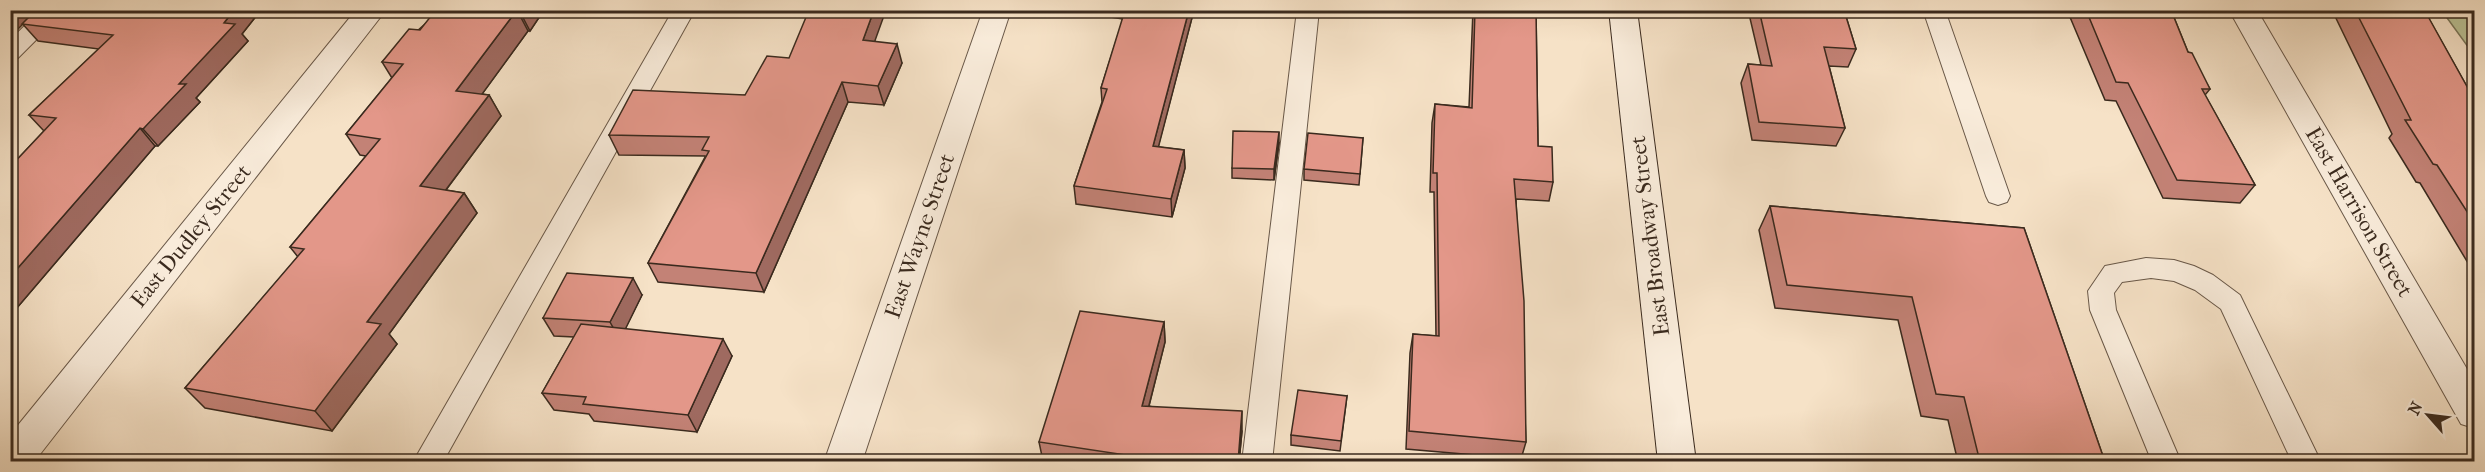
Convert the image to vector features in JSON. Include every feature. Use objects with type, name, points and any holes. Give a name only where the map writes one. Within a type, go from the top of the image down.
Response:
[{"type":"street","name":"East Dudley Street","points":[[11,462],[372,10]]},
{"type":"street","name":"East Wayne Street","points":[[843,462],[996,10]]},
{"type":"street","name":"East Broadway Street","points":[[1623,10],[1677,462]]},
{"type":"street","name":"East Harrison Street","points":[[2243,10],[2475,413]]},
{"type":"lane","points":[[10,53],[55,10]]},
{"type":"lane","points":[[427,462],[684,10]]},
{"type":"lane","points":[[1257,462],[1308,10]]},
{"type":"lane","points":[[1934,10],[1998,196]]},
{"type":"lane","points":[[2167,462],[2103,310],[2101,291],[2114,273],[2151,268],[2185,274],[2209,284],[2231,302],[2307,462]]},
{"type":"green space","points":[[2442,11],[2474,11],[2474,55]]},
{"type":"building","points":[[36,10],[234,10],[224,23],[235,24],[179,84],[186,84],[143,129],[140,128],[10,277],[10,167],[56,118],[29,115],[113,35],[22,24]]},
{"type":"building","points":[[441,10],[517,10],[456,91],[489,95],[420,186],[464,193],[367,322],[381,324],[315,411],[185,388],[304,249],[290,247],[380,139],[346,134],[403,64],[382,62],[409,29],[420,30],[435,11],[441,12]]},
{"type":"building","points":[[809,10],[874,10],[863,40],[897,44],[878,86],[842,82],[756,273],[648,263],[709,151],[702,150],[709,137],[609,135],[633,90],[745,95],[767,56],[789,58]]},
{"type":"building","points":[[1125,10],[1189,10],[1153,146],[1184,150],[1171,199],[1074,186],[1107,89],[1101,88]]},
{"type":"building","points":[[1475,10],[1536,10],[1538,146],[1552,147],[1553,182],[1514,179],[1524,301],[1526,442],[1409,431],[1413,334],[1439,336],[1437,173],[1433,173],[1435,104],[1472,108]]},
{"type":"building","points":[[1759,10],[1844,10],[1856,49],[1824,47],[1845,128],[1759,122],[1748,64],[1772,66]]},
{"type":"building","points":[[2086,10],[2171,10],[2188,52],[2192,53],[2210,89],[2202,89],[2255,185],[2177,180],[2128,83],[2116,82]]},
{"type":"building","points":[[2355,10],[2432,10],[2433,12],[2425,11],[2475,101],[2475,224],[2405,120],[2411,120]]},
{"type":"building","points":[[1233,131],[1279,132],[1274,169],[1232,168]]},
{"type":"building","points":[[1308,133],[1363,138],[1360,174],[1304,169]]},
{"type":"building","points":[[1770,206],[2024,228],[2105,462],[1980,462],[1964,397],[1936,394],[1912,297],[1787,285]]},
{"type":"building","points":[[567,273],[633,278],[610,322],[543,318]]},
{"type":"building","points":[[1080,311],[1164,322],[1142,406],[1242,411],[1238,462],[1172,462],[1039,442]]},
{"type":"building","points":[[581,324],[723,339],[688,415],[583,404],[586,397],[542,393]]},
{"type":"building","points":[[1298,390],[1347,396],[1341,441],[1291,435]]}]
